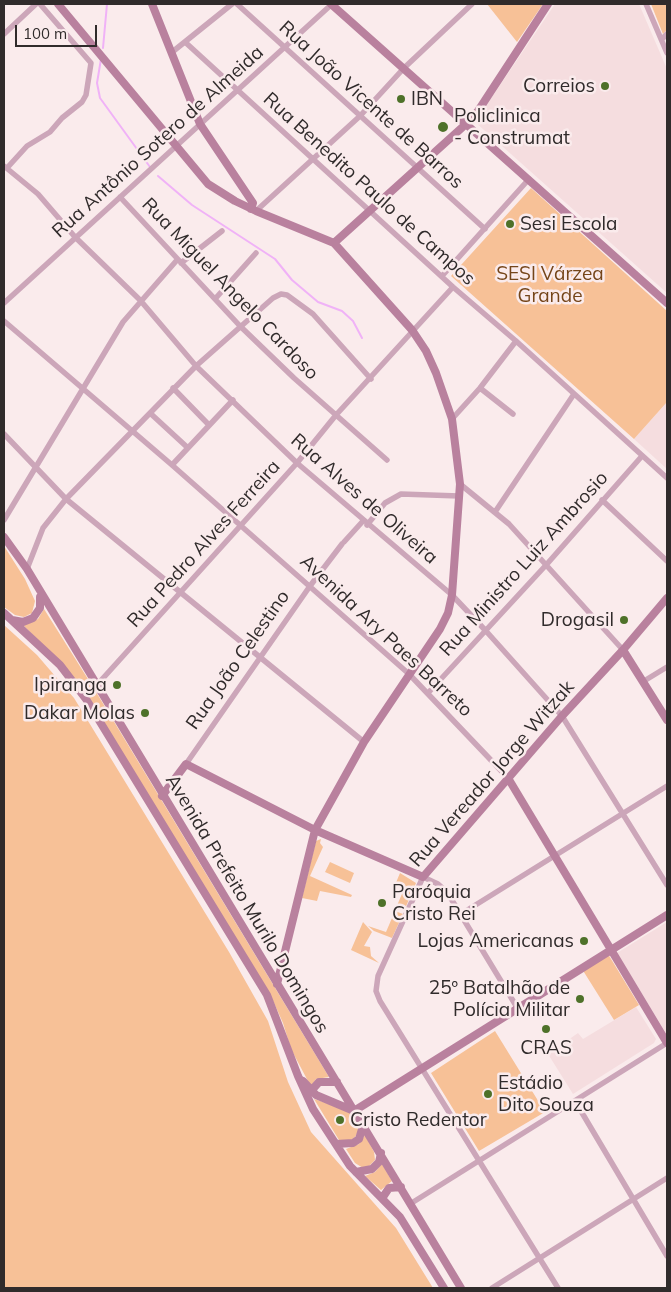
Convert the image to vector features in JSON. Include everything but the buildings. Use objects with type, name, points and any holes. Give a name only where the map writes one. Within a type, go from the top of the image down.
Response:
[{"type":"street","points":[[4,34],[38,4],[91,63],[86,95],[82,102],[62,118],[50,132],[27,146],[6,167]]},
{"type":"street","points":[[58,4],[208,184],[254,210],[334,243],[412,330],[426,351],[452,419],[460,484],[452,595],[448,613],[440,629],[364,742],[315,830],[277,984]]},
{"type":"street","points":[[152,4],[200,124],[253,203],[254,210]]},
{"type":"street","points":[[171,53],[232,4]]},
{"type":"street","name":"Rua João Vicente de Barros","points":[[237,4],[485,229]]},
{"type":"street","points":[[332,4],[667,303]]},
{"type":"street","name":"Rua Antônio Sotero de Almeida","points":[[4,302],[332,4]]},
{"type":"street","points":[[254,210],[360,116],[404,68],[472,4]]},
{"type":"street","points":[[334,243],[478,111],[548,4]]},
{"type":"street","points":[[646,4],[667,53]]},
{"type":"street","points":[[662,39],[667,34]]},
{"type":"street","name":"Rua Benedito Paulo de Campos","points":[[185,42],[453,287],[516,341],[667,478]]},
{"type":"street","name":"Rua Alves de Oliveira","points":[[6,167],[38,194],[75,237],[140,300],[196,366],[297,463],[365,523],[452,595],[486,631],[562,716],[667,885]]},
{"type":"street","points":[[442,276],[529,179]]},
{"type":"street","name":"Rua Miguel Angelo Cardoso","points":[[120,198],[240,326],[387,460]]},
{"type":"street","points":[[4,520],[123,322],[140,300],[179,261],[222,231]]},
{"type":"street","points":[[215,299],[256,253]]},
{"type":"street","name":"Rua Pedro Alves Ferreira","points":[[96,686],[181,594],[297,463],[336,415],[372,379],[412,330],[453,287]]},
{"type":"street","points":[[27,570],[43,528],[66,499],[133,432],[173,388],[273,298],[281,294],[287,295],[314,314],[372,379]]},
{"type":"street","name":"Avenida Ary Paes Barreto","points":[[4,321],[172,465],[409,674],[508,778],[667,1043]]},
{"type":"street","points":[[452,419],[480,388],[516,341]]},
{"type":"street","points":[[173,388],[209,425]]},
{"type":"street","points":[[480,388],[513,414]]},
{"type":"street","points":[[495,512],[574,394]]},
{"type":"street","points":[[172,465],[233,400]]},
{"type":"street","points":[[150,412],[188,448]]},
{"type":"street","points":[[4,434],[66,499],[364,742]]},
{"type":"street","name":"Rua Ministro Luiz Ambrosio","points":[[428,693],[547,564],[642,456]]},
{"type":"street","points":[[460,484],[495,512],[547,564],[623,650],[667,720]]},
{"type":"street","name":"Rua João Celestino","points":[[162,796],[310,586],[343,543],[385,503],[401,494],[459,496]]},
{"type":"street","points":[[602,500],[667,561]]},
{"type":"street","name":"Avenida Prefeito Murilo Domingos","points":[[4,536],[27,570],[38,592],[381,1153],[461,1288]]},
{"type":"street","points":[[10,619],[23,622],[34,617],[41,605],[38,592]]},
{"type":"street","name":"Rua Vereador Jorge Witzak","points":[[558,1288],[380,1001],[376,991],[378,976],[423,877],[562,716],[667,601]]},
{"type":"street","name":"Avenida Prefeito Murilo Domingos","points":[[4,613],[60,665],[86,699],[267,995],[296,1072],[313,1108],[356,1172],[383,1197],[400,1217],[444,1288]]},
{"type":"street","points":[[644,682],[667,667]]},
{"type":"street","points":[[186,764],[315,830],[423,877],[443,888],[461,914],[518,1009]]},
{"type":"street","points":[[461,914],[667,786]]},
{"type":"street","points":[[296,1072],[311,1091],[322,1098],[354,1111],[667,915]]},
{"type":"street","points":[[268,968],[277,969],[282,964]]},
{"type":"street","points":[[410,1204],[667,1043]]},
{"type":"street","points":[[311,1091],[319,1082],[337,1082]]},
{"type":"street","points":[[575,1101],[667,1256]]},
{"type":"street","points":[[336,1144],[353,1143],[359,1139],[364,1126]]},
{"type":"street","points":[[356,1172],[372,1169],[379,1162],[381,1153]]},
{"type":"street","points":[[492,1288],[667,1178]]},
{"type":"street","points":[[383,1197],[389,1188],[400,1187]]},
{"type":"shaded area","points":[[555,4],[639,4],[667,69],[667,293],[475,122]]},
{"type":"shaded area","points":[[667,402],[667,469],[634,439]]},
{"type":"shaded area","points":[[667,922],[667,1035],[617,953]]},
{"type":"shaded area","points":[[636,1007],[656,1039],[654,1043],[573,1094],[548,1054],[578,1033],[583,1039]]},
{"type":"green space","points":[[487,4],[543,4],[517,42]]},
{"type":"green space","points":[[651,4],[667,4],[667,30],[663,34]]},
{"type":"green space","name":"SESI Várzea Grande","points":[[531,188],[667,311],[667,402],[634,439],[451,276]]},
{"type":"green space","points":[[4,546],[25,579],[35,601],[32,613],[24,617],[15,615],[4,607]]},
{"type":"green space","points":[[44,609],[329,1077],[316,1079],[311,1086],[291,1049],[283,1023],[270,994],[60,662],[23,625],[38,619]]},
{"type":"green space","points":[[4,625],[37,655],[74,698],[229,952],[268,1021],[288,1082],[311,1132],[396,1228],[433,1288],[4,1288]]},
{"type":"green space","points":[[321,839],[320,843],[323,847],[310,876],[352,895],[351,897],[320,891],[317,901],[302,898],[316,841]]},
{"type":"green space","points":[[330,862],[354,873],[350,883],[325,872]]},
{"type":"green space","points":[[400,873],[416,883],[404,911],[396,908],[404,889],[395,885]]},
{"type":"green space","points":[[395,911],[403,914],[392,938],[374,931],[368,926],[386,932]]},
{"type":"green space","points":[[363,922],[372,932],[364,946],[370,947],[371,956],[379,963],[351,950]]},
{"type":"green space","points":[[608,954],[639,1005],[614,1020],[582,969]]},
{"type":"green space","name":"Estádio Dito Souza","points":[[495,1031],[545,1112],[479,1151],[431,1073]]},
{"type":"green space","points":[[314,1099],[351,1111],[359,1130],[355,1137],[351,1140],[339,1140]]},
{"type":"green space","points":[[365,1135],[374,1152],[375,1160],[369,1166],[363,1168],[355,1163],[346,1149],[359,1144]]},
{"type":"green space","points":[[382,1164],[392,1181],[381,1190],[365,1176],[375,1172]]},
{"type":"waterway","points":[[103,48],[107,4]]},
{"type":"waterway","points":[[101,59],[97,83],[100,98],[150,167]]},
{"type":"waterway","points":[[158,176],[192,205],[275,259],[292,280],[318,302],[342,311],[353,321],[362,338]]},
{"type":"place","name":"Correios","points":[[605,86]]},
{"type":"place","name":"IBN","points":[[401,99]]},
{"type":"place","name":"Policlinica - Construmat","points":[[443,127]]},
{"type":"place","name":"Sesi Escola","points":[[510,224]]},
{"type":"place","name":"Drogasil","points":[[624,620]]},
{"type":"place","name":"Ipiranga","points":[[117,685]]},
{"type":"place","name":"Dakar Molas","points":[[145,713]]},
{"type":"place","name":"Paróquia Cristo Rei","points":[[382,903]]},
{"type":"place","name":"Lojas Americanas","points":[[584,941]]},
{"type":"place","name":"25º Batalhão de Polícia Militar","points":[[580,999]]},
{"type":"place","name":"CRAS","points":[[546,1029]]},
{"type":"place","name":"Estádio Dito Souza","points":[[488,1094]]},
{"type":"place","name":"Cristo Redentor","points":[[340,1120]]}]
